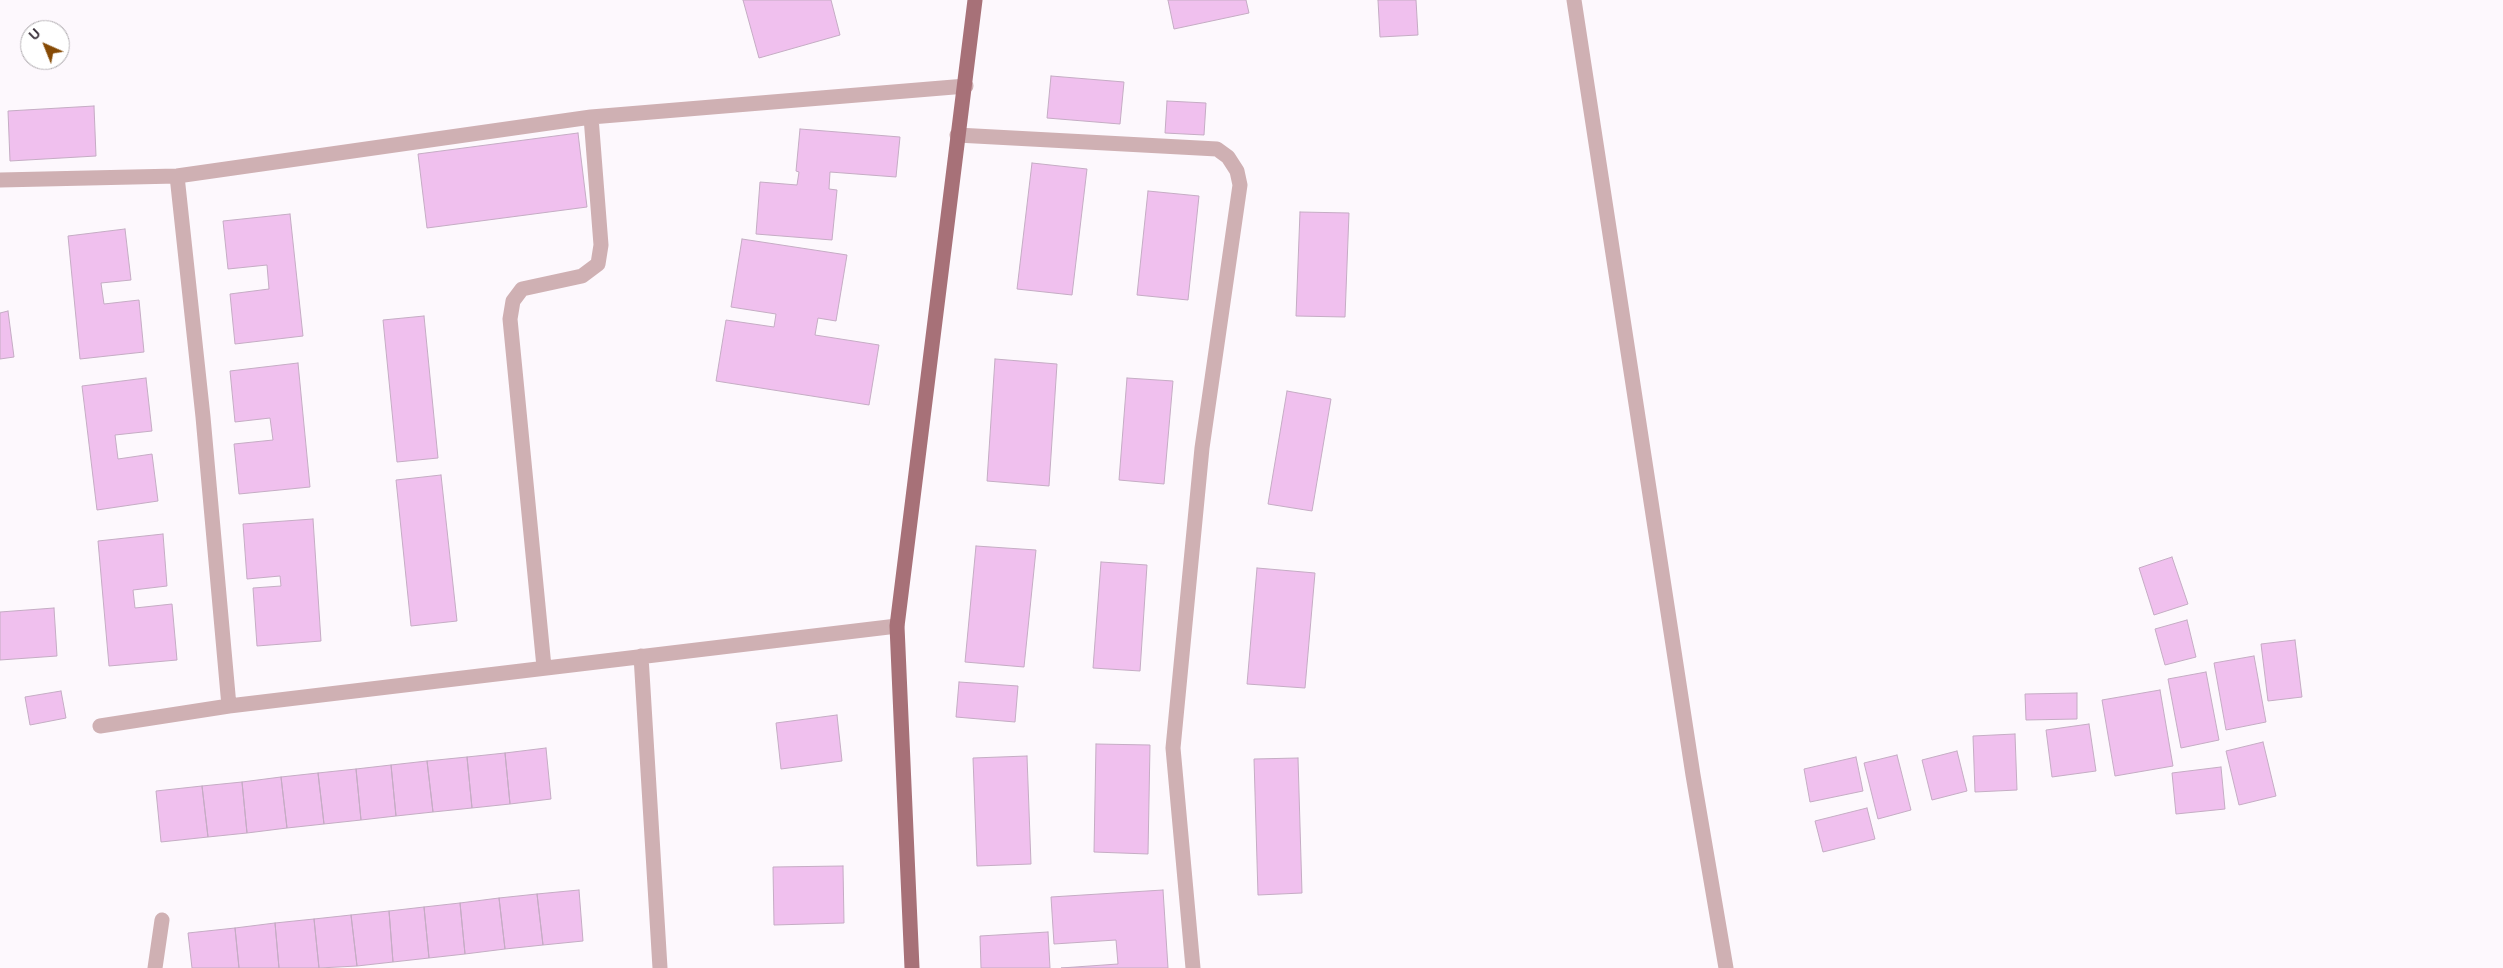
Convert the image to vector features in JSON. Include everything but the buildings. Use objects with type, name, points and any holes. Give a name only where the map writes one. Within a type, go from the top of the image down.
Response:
[{"type":"main road","points":[[912,968],[897,626],[957,135],[966,86],[975,0]]},
{"type":"street","points":[[1574,0],[1693,774],[1726,968]]},
{"type":"street","points":[[0,180],[177,176],[591,117],[966,86]]},
{"type":"street","points":[[544,667],[510,319],[513,301],[522,289],[582,276],[598,264],[601,245],[591,117]]},
{"type":"street","points":[[957,135],[1217,149],[1228,157],[1237,171],[1240,185],[1202,448],[1173,748],[1193,968]]},
{"type":"street","points":[[177,176],[203,417],[229,706]]},
{"type":"street","points":[[100,726],[229,706],[897,626]]},
{"type":"street","points":[[641,656],[660,968]]},
{"type":"street","points":[[155,968],[162,920]]}]
